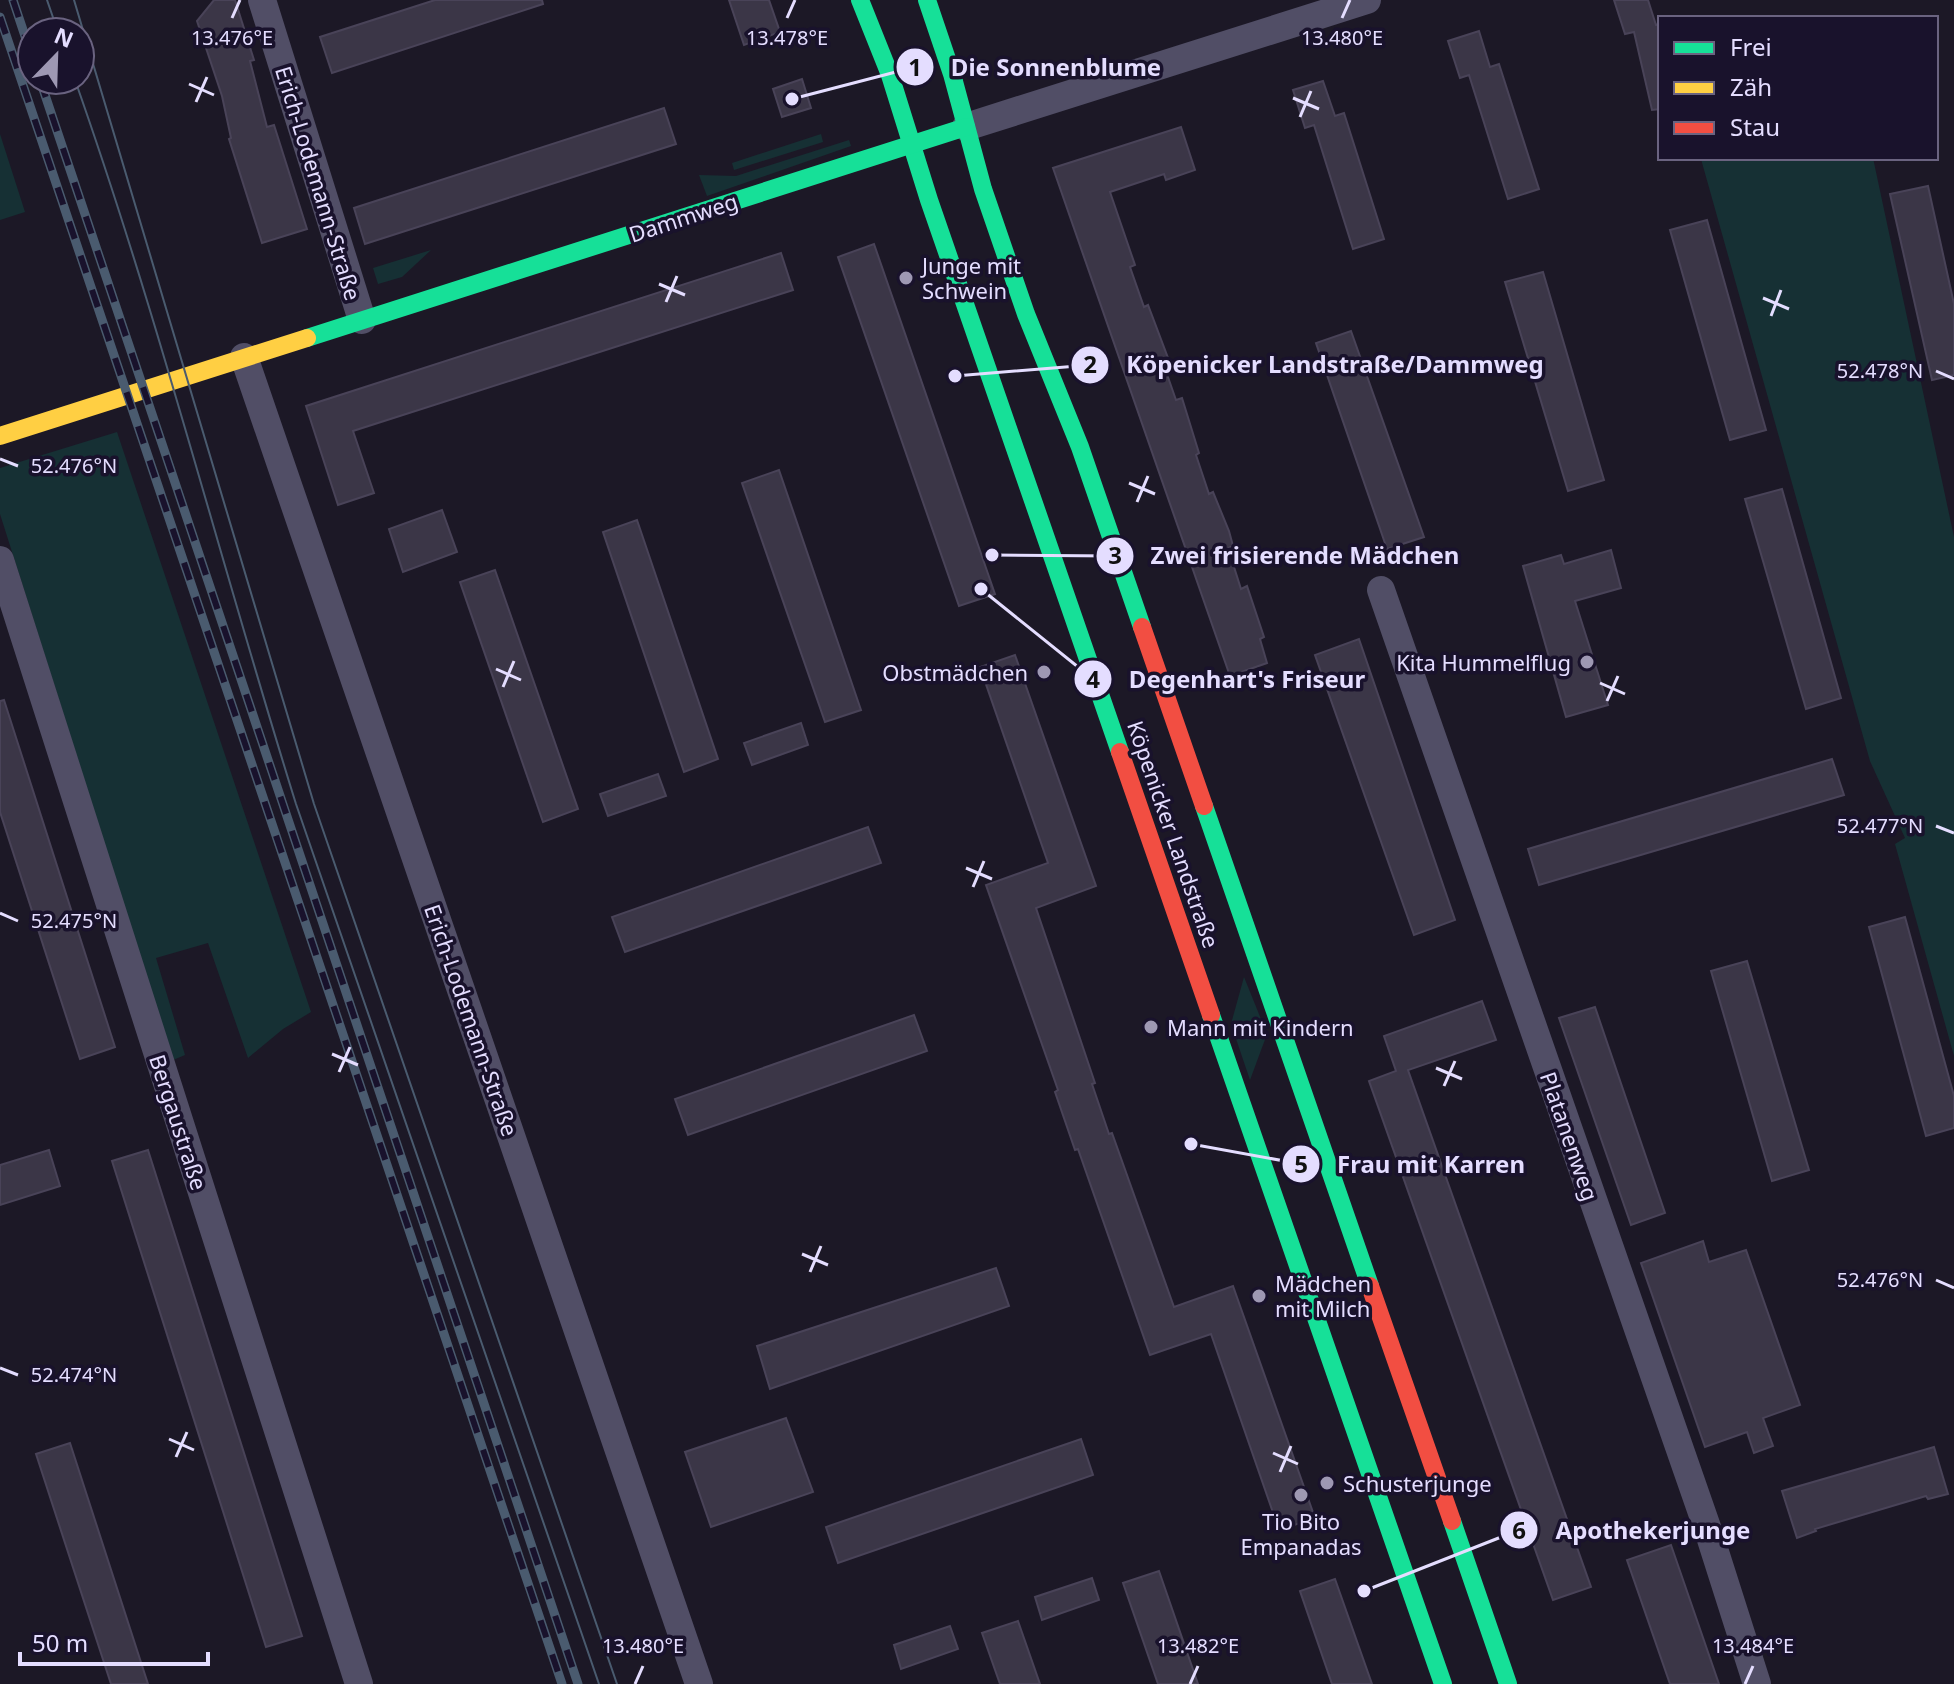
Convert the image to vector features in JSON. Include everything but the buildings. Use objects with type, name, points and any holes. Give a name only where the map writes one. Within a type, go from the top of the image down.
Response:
[{"type":"main road","name":"Köpenicker Landstraße","points":[[860,0],[890,75],[1098,691],[1443,1684]]},
{"type":"main road","name":"Köpenicker Landstraße","points":[[927,0],[952,74],[983,189],[1026,314],[1080,447],[1508,1684]]},
{"type":"main road","name":"Dammweg","points":[[0,436],[966,127]]},
{"type":"street","name":"Erich-Lodemann-Straße","points":[[262,0],[362,320]]},
{"type":"street","name":"Dammweg","points":[[966,127],[1367,0]]},
{"type":"street","name":"Erich-Lodemann-Straße","points":[[244,357],[699,1684]]},
{"type":"street","name":"Bergaustraße","points":[[0,560],[359,1684]]},
{"type":"street","name":"Platanenweg","points":[[1381,590],[1708,1530],[1757,1684]]},
{"type":"green space","points":[[0,134],[25,212],[0,220]]},
{"type":"green space","points":[[821,134],[823,142],[734,170],[732,163]]},
{"type":"green space","points":[[849,140],[851,146],[707,196],[699,175],[736,176]]},
{"type":"green space","points":[[1701,160],[1873,160],[1954,537],[1954,1056],[1895,844],[1905,838],[1870,761]]},
{"type":"green space","points":[[431,250],[402,277],[378,284],[373,268]]},
{"type":"green space","points":[[117,432],[311,1012],[283,1029],[248,1058],[208,943],[156,958],[185,1055],[173,1060],[0,514],[0,468]]},
{"type":"green space","points":[[1244,977],[1267,1034],[1250,1080],[1231,1024]]},
{"type":"tram line","points":[[47,0],[52,16]]},
{"type":"tram line","points":[[74,0],[314,804],[617,1684]]},
{"type":"tram line","points":[[81,96],[162,350],[296,804],[599,1684]]},
{"type":"railway","points":[[13,0],[18,16]]},
{"type":"railway","points":[[0,17],[562,1684]]},
{"type":"railway","points":[[45,96],[578,1684]]},
{"type":"traffic: fast","points":[[860,0],[890,75],[929,200],[1120,752]]},
{"type":"traffic: fast","points":[[927,0],[952,74],[983,189],[1026,314],[1080,447],[1142,627]]},
{"type":"traffic: fast","points":[[307,338],[966,127]]},
{"type":"traffic: fast","points":[[1204,806],[1370,1286]]},
{"type":"traffic: fast","points":[[1211,1015],[1443,1684]]},
{"type":"traffic: fast","points":[[1452,1521],[1508,1684]]},
{"type":"traffic: slow","points":[[0,436],[307,338]]},
{"type":"traffic: jam","points":[[1142,627],[1204,806]]},
{"type":"traffic: jam","points":[[1120,752],[1211,1015]]},
{"type":"traffic: jam","points":[[1370,1286],[1452,1521]]},
{"type":"place","name":"Die Sonnenblume","points":[[792,99]]},
{"type":"place","name":"Junge mit Schwein","points":[[906,278]]},
{"type":"place","name":"Köpenicker Landstraße/Dammweg","points":[[955,376]]},
{"type":"place","name":"Zwei frisierende Mädchen","points":[[992,555]]},
{"type":"place","name":"Degenhart's Friseur","points":[[981,589]]},
{"type":"place","name":"Kita Hummelflug","points":[[1587,662]]},
{"type":"place","name":"Obstmädchen","points":[[1044,672]]},
{"type":"place","name":"Mann mit Kindern","points":[[1151,1027]]},
{"type":"place","name":"Frau mit Karren","points":[[1191,1144]]},
{"type":"place","name":"Mädchen mit Milch","points":[[1259,1296]]},
{"type":"place","name":"Schusterjunge","points":[[1327,1483]]},
{"type":"place","name":"Tio Bito Empanadas","points":[[1301,1495]]},
{"type":"place","name":"Apothekerjunge","points":[[1364,1591]]}]
